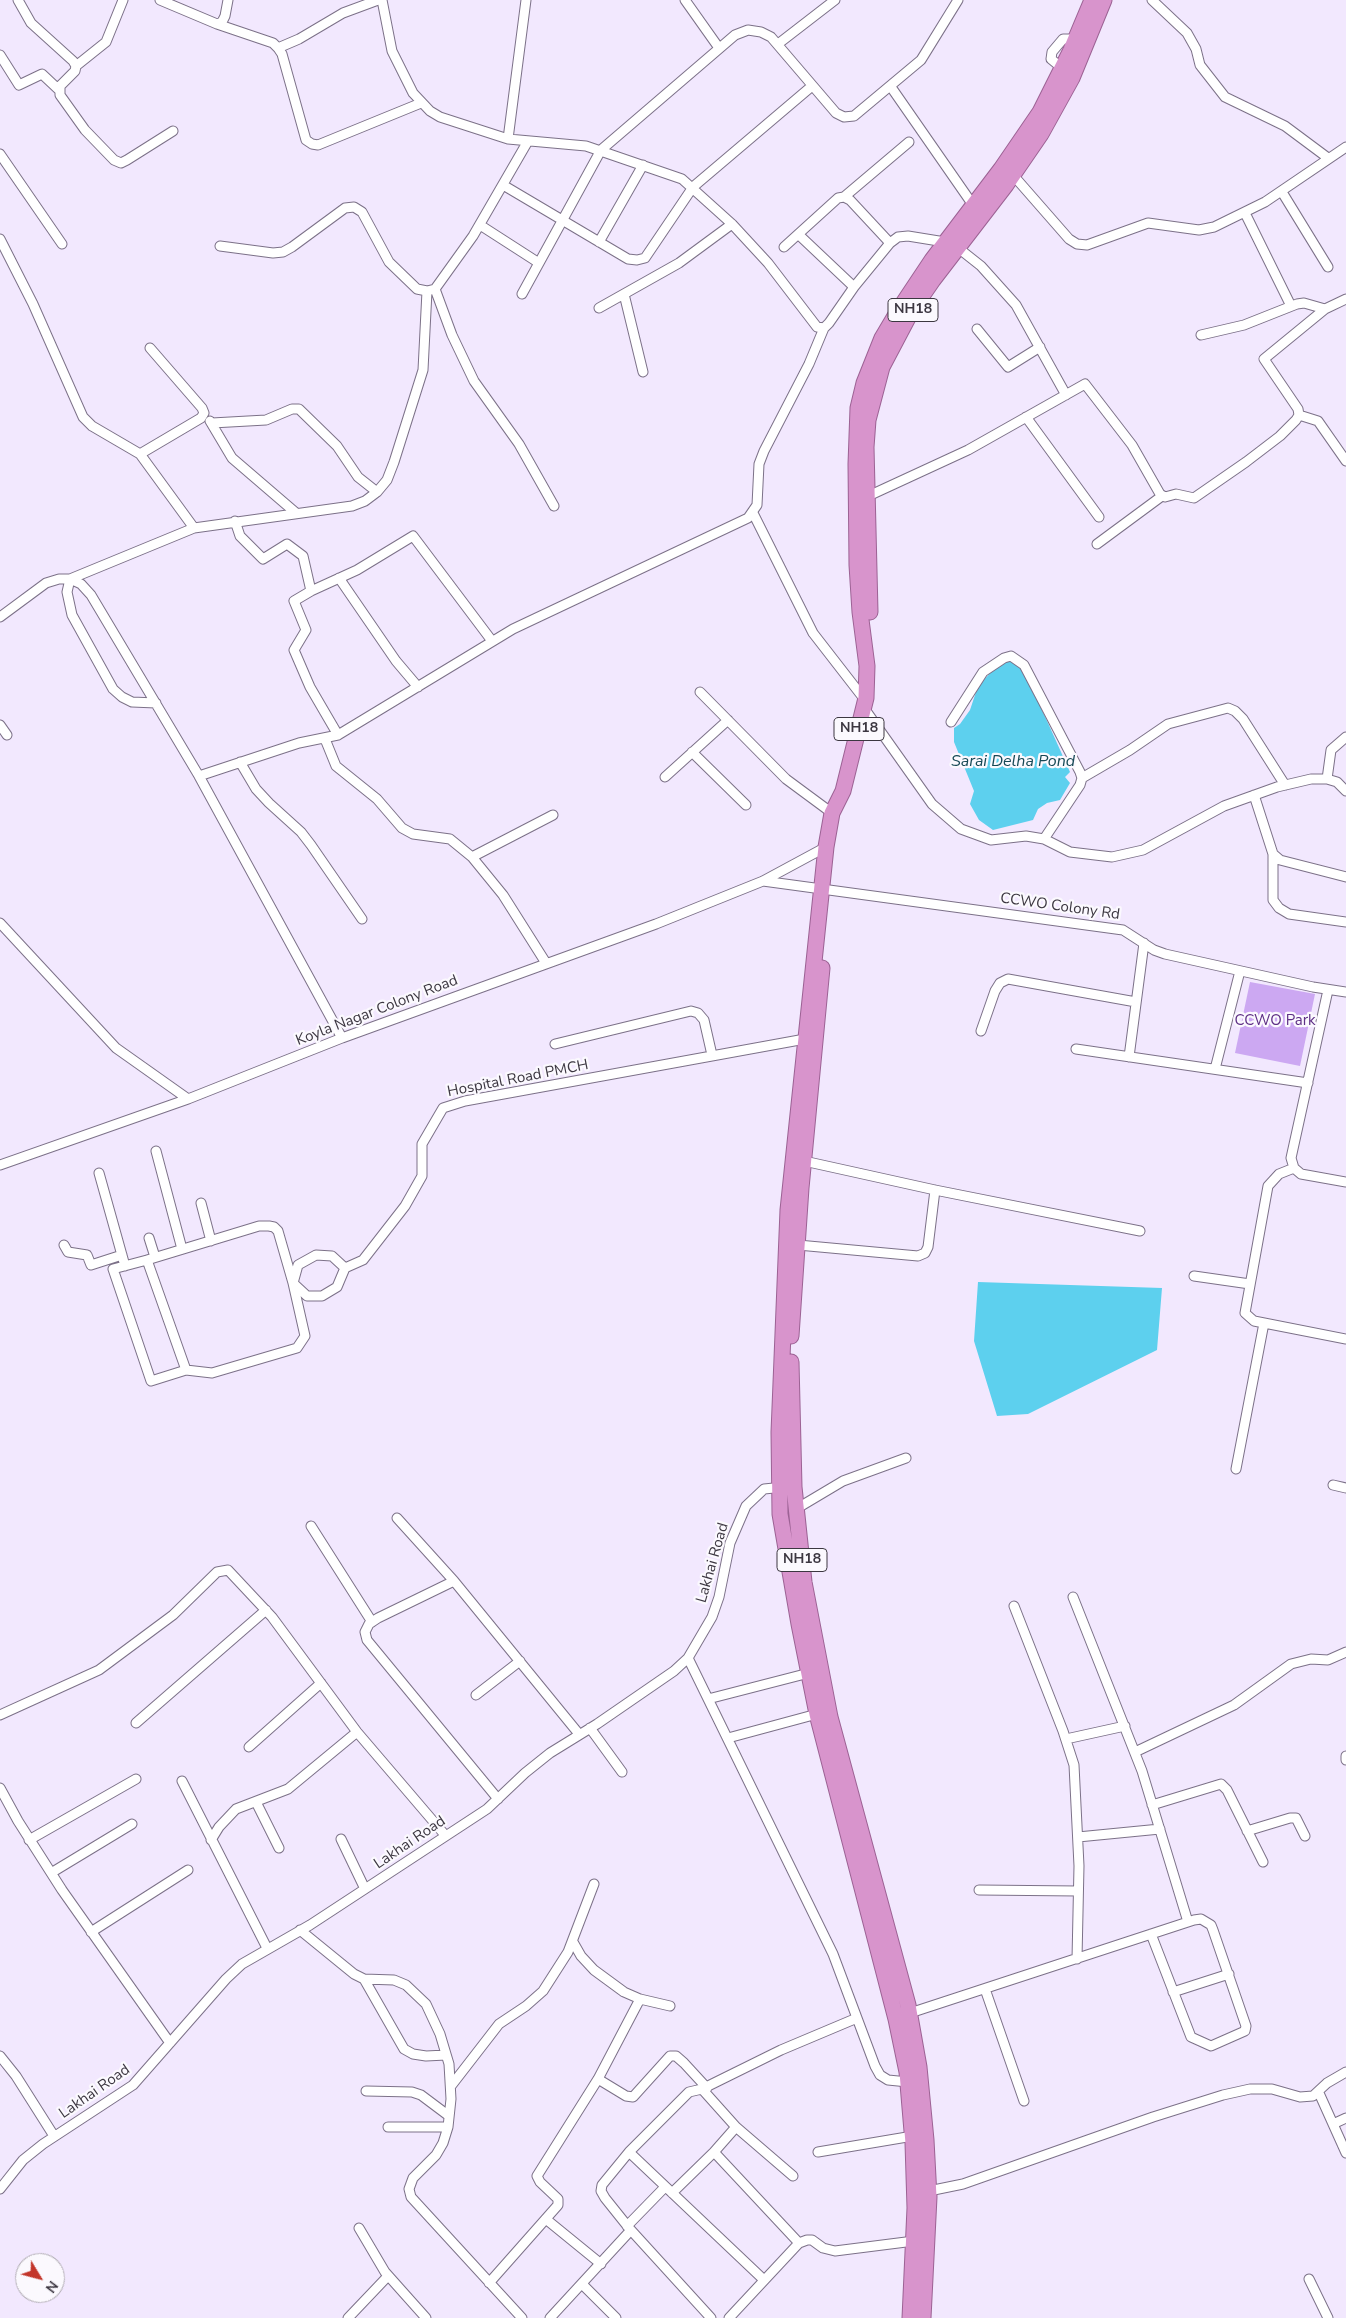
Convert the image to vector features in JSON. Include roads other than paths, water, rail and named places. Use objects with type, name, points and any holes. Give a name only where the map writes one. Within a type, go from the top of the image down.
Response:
[{"type":"highway","name":"NH18","points":[[923,2318],[923,2102],[910,2013],[823,1686],[804,1582],[796,1509],[787,1487],[784,1292],[795,1187],[805,1039],[826,889],[842,817],[843,791],[865,704],[867,666],[871,647],[862,499],[868,420],[882,367],[911,312],[973,205],[1031,126],[1062,68],[1092,0]]},
{"type":"highway","name":"NH18","points":[[951,244],[1013,175],[1041,134],[1072,78],[1104,0]]},
{"type":"highway","name":"NH18","points":[[843,791],[832,813],[826,847],[826,889],[804,1161],[795,1187],[798,1245],[791,1336],[784,1541],[817,1714],[896,2019],[908,2082],[913,2136],[922,2193],[914,2241],[910,2318]]},
{"type":"street","points":[[18,0],[31,23],[74,61],[76,66]]},
{"type":"street","points":[[59,90],[76,66],[106,42],[123,0]]},
{"type":"street","points":[[160,0],[217,24],[273,43],[282,54],[306,140],[312,144],[318,145],[421,103]]},
{"type":"street","points":[[217,24],[226,16],[228,0]]},
{"type":"street","points":[[278,48],[299,39],[343,13],[378,0]]},
{"type":"street","points":[[382,0],[392,51],[413,93],[421,103],[440,117],[508,139],[570,144],[602,150],[670,174],[693,187],[732,224],[768,264],[812,322],[824,328]]},
{"type":"street","points":[[508,139],[526,0]]},
{"type":"street","points":[[685,0],[719,48]]},
{"type":"street","points":[[778,44],[835,0]]},
{"type":"street","points":[[1152,0],[1187,33],[1196,49],[1200,66],[1225,97],[1285,126],[1328,158]]},
{"type":"street","points":[[522,294],[602,150],[734,35],[748,30],[761,32],[778,44],[836,113],[844,117],[854,116],[921,60],[953,2]]},
{"type":"street","points":[[0,56],[19,86],[42,74],[59,90],[60,95],[85,130],[114,160],[121,163],[173,131]]},
{"type":"street","points":[[503,185],[628,258],[637,260],[645,258],[693,187],[812,86]]},
{"type":"street","points":[[891,87],[973,205]]},
{"type":"street","points":[[0,617],[46,583],[59,579],[70,579],[194,528],[352,506],[365,501],[377,492],[387,480],[394,462],[423,370],[431,290],[480,225],[528,142]]},
{"type":"street","points":[[784,247],[838,198],[844,197],[909,142]]},
{"type":"street","points":[[1013,175],[1069,240],[1077,244],[1087,244],[1148,223],[1199,230],[1214,227],[1282,192],[1346,147]]},
{"type":"street","points":[[0,154],[62,244]]},
{"type":"street","points":[[600,242],[643,165]]},
{"type":"street","points":[[1282,192],[1328,267]]},
{"type":"street","points":[[844,197],[850,200],[890,242]]},
{"type":"street","points":[[220,246],[273,253],[283,252],[345,208],[354,207],[362,212],[389,262],[417,289],[431,290]]},
{"type":"street","points":[[1244,213],[1291,306]]},
{"type":"street","points":[[599,308],[679,263],[732,224]]},
{"type":"street","points":[[480,225],[539,263]]},
{"type":"street","points":[[799,235],[854,287]]},
{"type":"street","points":[[199,776],[299,742],[338,735],[492,641],[559,606],[742,521],[753,513],[757,505],[759,464],[764,450],[809,364],[824,328],[890,242],[898,237],[908,236],[951,244],[981,266],[1016,305],[1066,395]]},
{"type":"street","points":[[0,239],[33,304],[83,417],[92,426],[140,454],[194,528]]},
{"type":"street","points":[[431,290],[470,376],[524,453],[554,506]]},
{"type":"street","points":[[624,294],[643,372]]},
{"type":"street","points":[[1299,415],[1298,409],[1264,359],[1324,309],[1346,299]]},
{"type":"street","points":[[1201,335],[1236,328],[1291,306],[1304,303],[1324,309]]},
{"type":"street","points":[[977,329],[1008,367],[1040,347]]},
{"type":"street","points":[[150,348],[202,408],[232,458],[296,513]]},
{"type":"street","points":[[862,499],[968,450],[1085,384],[1132,445],[1162,496]]},
{"type":"street","points":[[212,424],[266,420],[292,409],[298,409],[336,446],[358,477],[377,492]]},
{"type":"street","points":[[140,454],[201,418],[204,413]]},
{"type":"street","points":[[1299,415],[1318,421],[1343,449],[1346,461]]},
{"type":"street","points":[[1097,544],[1162,496],[1176,494],[1194,498],[1280,436],[1299,415]]},
{"type":"street","points":[[1026,417],[1099,517]]},
{"type":"street","points":[[753,513],[813,634],[865,704],[932,804],[961,829],[991,840],[1026,836],[1044,838],[1070,852],[1112,857],[1131,854],[1224,806],[1285,785],[1311,779],[1327,779],[1337,782],[1346,790]]},
{"type":"street","points":[[235,521],[240,536],[262,559],[287,544],[303,556],[311,591]]},
{"type":"street","points":[[338,735],[310,687],[294,650],[306,630],[294,601],[357,570],[413,536],[492,641]]},
{"type":"street","points":[[339,578],[396,661],[418,687]]},
{"type":"street","points":[[70,579],[81,584],[92,595],[199,776],[342,1038]]},
{"type":"street","points":[[70,579],[67,592],[72,615],[114,689],[122,697],[132,702],[156,703]]},
{"type":"street","points":[[951,722],[983,672],[1004,658],[1012,656],[1024,665],[1082,778],[1080,785],[1044,838]]},
{"type":"street","points":[[700,692],[786,779],[832,813]]},
{"type":"street","points":[[1082,778],[1130,750],[1168,724],[1228,708],[1235,710],[1242,719],[1285,785]]},
{"type":"street","points":[[665,777],[728,720]]},
{"type":"street","points":[[0,725],[7,735]]},
{"type":"street","points":[[1327,779],[1331,750],[1346,737]]},
{"type":"street","points":[[325,738],[336,766],[377,799],[402,828],[413,834],[450,838],[472,857],[503,895],[546,963]]},
{"type":"street","points":[[692,752],[746,805]]},
{"type":"street","points":[[240,762],[256,789],[306,838],[362,920]]},
{"type":"street","points":[[1254,795],[1273,854],[1273,900],[1279,908],[1289,914],[1346,922]]},
{"type":"street","points":[[472,857],[553,815]]},
{"type":"street","name":"Koyla Nagar Colony Road","points":[[0,1165],[188,1099],[342,1038],[656,924],[763,881],[826,847]]},
{"type":"street","points":[[1273,854],[1289,864],[1346,876]]},
{"type":"street","name":"Koyla Nagar Colony Road","points":[[763,881],[826,889]]},
{"type":"street","name":"CCWO Colony Rd","points":[[826,889],[1123,930],[1165,954],[1328,990],[1346,992]]},
{"type":"street","points":[[0,923],[116,1048],[188,1099]]},
{"type":"street","points":[[1129,1057],[1144,943]]},
{"type":"street","points":[[1215,1069],[1240,971]]},
{"type":"street","points":[[981,1031],[995,991],[1000,983],[1008,980],[1136,1002]]},
{"type":"street","points":[[1328,990],[1291,1158],[1294,1168],[1301,1174],[1346,1182]]},
{"type":"street","points":[[555,1044],[691,1011],[698,1013],[704,1020],[712,1055]]},
{"type":"street","name":"Hospital Road PMCH","points":[[345,1268],[363,1260],[405,1206],[422,1176],[422,1144],[443,1108],[465,1101],[805,1039]]},
{"type":"street","points":[[1076,1049],[1308,1083]]},
{"type":"street","points":[[156,1151],[182,1249]]},
{"type":"street","points":[[804,1161],[935,1190],[1140,1231]]},
{"type":"street","points":[[1294,1168],[1279,1174],[1268,1186],[1245,1313],[1250,1320],[1346,1338]]},
{"type":"street","points":[[99,1173],[125,1266]]},
{"type":"street","points":[[798,1245],[918,1256],[925,1253],[928,1247],[935,1190]]},
{"type":"street","points":[[201,1203],[211,1241]]},
{"type":"street","points":[[259,1226],[274,1227],[278,1231],[293,1283],[305,1336],[297,1348],[212,1373],[186,1370],[152,1381],[113,1269],[182,1249],[259,1226]]},
{"type":"street","points":[[149,1238],[151,1258],[186,1370]]},
{"type":"street","points":[[64,1245],[68,1252],[87,1255],[90,1264],[122,1256]]},
{"type":"street","points":[[316,1255],[332,1256],[345,1268],[337,1287],[322,1296],[306,1296],[293,1283],[298,1265],[316,1255]]},
{"type":"street","points":[[1194,1276],[1250,1284]]},
{"type":"street","points":[[1236,1469],[1264,1323]]},
{"type":"street","points":[[796,1509],[843,1481],[906,1458]]},
{"type":"street","points":[[1333,1485],[1346,1488]]},
{"type":"street","name":"Lakhai Road","points":[[0,2189],[23,2160],[54,2136],[133,2085],[226,1979],[242,1964],[365,1889],[487,1809],[525,1772],[654,1685],[688,1658],[712,1617],[719,1597],[730,1544],[746,1506],[764,1489],[787,1487]]},
{"type":"street","points":[[397,1518],[454,1582],[579,1734]]},
{"type":"street","points":[[311,1526],[372,1622]]},
{"type":"street","points":[[0,1715],[99,1670],[173,1615],[217,1572],[223,1569],[228,1570],[266,1610],[357,1732],[445,1835]]},
{"type":"street","points":[[454,1582],[372,1622],[365,1632],[367,1640],[498,1799]]},
{"type":"street","points":[[1073,1597],[1126,1726],[1160,1828],[1188,1922]]},
{"type":"street","points":[[1014,1606],[1066,1739],[1076,1780],[1078,1837],[1077,1959]]},
{"type":"street","points":[[136,1723],[266,1610]]},
{"type":"street","points":[[1135,1752],[1234,1705],[1291,1664],[1311,1659],[1328,1660],[1346,1652]]},
{"type":"street","points":[[688,1658],[833,1954],[856,2018],[880,2075],[888,2080],[908,2082]]},
{"type":"street","points":[[476,1695],[520,1661]]},
{"type":"street","points":[[708,1699],[809,1673]]},
{"type":"street","points":[[249,1747],[321,1683]]},
{"type":"street","points":[[728,1738],[817,1714]]},
{"type":"street","points":[[1066,1739],[1126,1726]]},
{"type":"street","points":[[590,1728],[622,1772]]},
{"type":"street","points":[[211,1840],[219,1826],[236,1809],[288,1788],[357,1732]]},
{"type":"street","points":[[29,1840],[136,1778]]},
{"type":"street","points":[[182,1781],[268,1948]]},
{"type":"street","points":[[1152,1805],[1221,1784],[1227,1790],[1262,1862]]},
{"type":"street","points":[[0,1788],[29,1840],[91,1932],[170,2043]]},
{"type":"street","points":[[256,1802],[279,1848]]},
{"type":"street","points":[[1247,1831],[1290,1818],[1296,1818],[1305,1836]]},
{"type":"street","points":[[51,1873],[132,1824]]},
{"type":"street","points":[[1078,1837],[1160,1828]]},
{"type":"street","points":[[342,1839],[365,1889]]},
{"type":"street","points":[[91,1932],[188,1870]]},
{"type":"street","points":[[451,2086],[499,2024],[526,2006],[543,1991],[573,1942],[594,1884]]},
{"type":"street","points":[[979,1890],[1078,1890]]},
{"type":"street","points":[[910,2013],[1188,1922],[1201,1919],[1211,1925],[1229,1974],[1246,2026],[1240,2034],[1211,2046],[1198,2041],[1187,2032],[1152,1934]]},
{"type":"street","points":[[300,1930],[342,1966],[364,1979],[394,1980],[417,1993],[432,2016],[446,2055],[451,2086],[448,2127],[443,2143],[436,2155],[413,2178],[409,2189],[411,2198],[522,2318]]},
{"type":"street","points":[[573,1942],[581,1956],[594,1970],[624,1992],[640,1999],[670,2006]]},
{"type":"street","points":[[1173,1992],[1229,1974]]},
{"type":"street","points":[[364,1979],[404,2049],[419,2055],[446,2055]]},
{"type":"street","points":[[985,1989],[1024,2101]]},
{"type":"street","points":[[489,2283],[558,2205],[558,2199],[540,2182],[537,2176],[598,2079],[640,1999]]},
{"type":"street","points":[[711,2318],[629,2228],[601,2191],[606,2178],[629,2152],[689,2092],[704,2088],[780,2050],[856,2018]]},
{"type":"street","points":[[0,2056],[16,2076],[54,2136]]},
{"type":"street","points":[[598,2079],[626,2096],[633,2097],[670,2056],[676,2056],[684,2063],[736,2127],[793,2176]]},
{"type":"street","points":[[922,2193],[963,2184],[1153,2117],[1223,2095],[1250,2089],[1272,2089],[1300,2097],[1313,2096],[1346,2072]]},
{"type":"street","points":[[366,2091],[412,2092],[421,2095],[449,2116]]},
{"type":"street","points":[[1319,2092],[1346,2153]]},
{"type":"street","points":[[1333,2124],[1346,2118]]},
{"type":"street","points":[[388,2127],[448,2127]]},
{"type":"street","points":[[550,2318],[583,2285],[629,2228],[669,2190],[714,2152],[736,2127]]},
{"type":"street","points":[[818,2152],[913,2136]]},
{"type":"street","points":[[629,2152],[764,2280]]},
{"type":"street","points":[[714,2152],[799,2243]]},
{"type":"street","points":[[546,2220],[601,2264]]},
{"type":"street","points":[[359,2228],[388,2276],[426,2318]]},
{"type":"street","points":[[729,2318],[799,2243],[812,2240],[823,2248],[836,2251],[914,2241]]},
{"type":"street","points":[[348,2318],[388,2276]]},
{"type":"street","points":[[1309,2279],[1328,2318]]},
{"type":"street","points":[[583,2285],[616,2318]]},
{"type":"water","name":"Sarai Delha Pond","points":[[1013,660],[1021,666],[1048,723],[1070,772],[1065,777],[1070,783],[1060,800],[1047,803],[1038,809],[1033,820],[993,830],[979,820],[970,804],[974,791],[954,742],[954,728],[960,724],[970,710],[978,686],[995,668],[1007,661]]},
{"type":"water","points":[[978,1282],[1162,1288],[1157,1350],[1028,1414],[997,1416],[974,1341]]},
{"type":"park label","name":"CCWO Park","points":[[1275,1021]]}]
